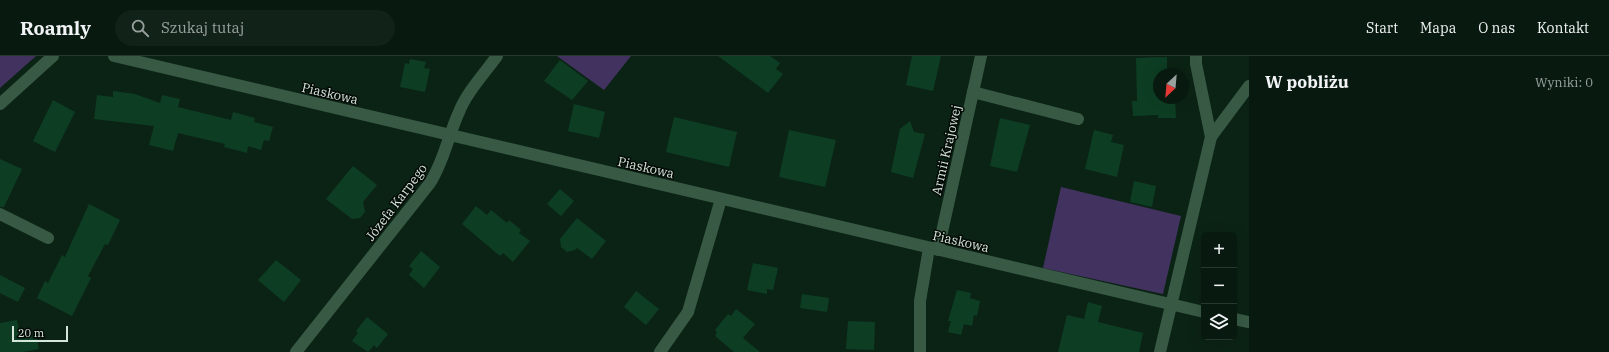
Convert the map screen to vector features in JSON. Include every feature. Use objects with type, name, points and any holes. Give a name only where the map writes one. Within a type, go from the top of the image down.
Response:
[{"type":"street","points":[[0,104],[53,56]]},
{"type":"street","name":"Piaskowa","points":[[114,56],[1201,311]]},
{"type":"street","name":"Józefa Karpego","points":[[296,352],[430,183],[444,157],[450,135],[466,98],[497,56]]},
{"type":"street","name":"Armii Krajowej","points":[[920,352],[920,301],[981,56]]},
{"type":"street","points":[[1196,56],[1196,64],[1211,137]]},
{"type":"street","points":[[1160,352],[1211,137],[1249,86]]},
{"type":"street","points":[[973,92],[1078,119]]},
{"type":"street","points":[[660,352],[688,312],[722,199]]},
{"type":"street","points":[[0,214],[48,238]]},
{"type":"street","points":[[1237,320],[1249,322]]},
{"type":"shaded area","points":[[0,56],[36,56],[0,88]]},
{"type":"shaded area","points":[[557,56],[631,56],[604,90]]},
{"type":"shaded area","points":[[1061,187],[1181,216],[1163,294],[1043,268]]},
{"type":"building","points":[[718,56],[770,56],[780,63],[776,69],[783,74],[768,93]]},
{"type":"building","points":[[912,56],[941,56],[933,91],[906,85]]},
{"type":"building","points":[[1167,57],[1167,68],[1153,68],[1153,104],[1175,104],[1176,118],[1158,118],[1158,115],[1133,116],[1132,101],[1137,101],[1136,58]]},
{"type":"building","points":[[410,59],[426,62],[424,68],[430,69],[425,92],[400,87],[405,63],[409,64]]},
{"type":"building","points":[[560,60],[588,81],[572,100],[544,81]]},
{"type":"building","points":[[113,91],[135,94],[160,103],[162,95],[180,99],[178,107],[231,120],[233,112],[255,118],[254,122],[273,127],[269,141],[264,140],[261,150],[248,146],[247,153],[224,147],[225,144],[178,133],[173,151],[149,145],[154,126],[94,119],[97,95],[113,97]]},
{"type":"building","points":[[53,100],[75,112],[55,152],[33,141]]},
{"type":"building","points":[[574,104],[605,112],[599,138],[568,131]]},
{"type":"building","points":[[674,117],[737,132],[729,167],[666,152]]},
{"type":"building","points":[[1000,118],[1030,125],[1017,172],[990,166]]},
{"type":"building","points":[[910,121],[914,132],[925,134],[913,178],[891,172],[900,129]]},
{"type":"building","points":[[789,130],[836,140],[825,187],[779,177]]},
{"type":"building","points":[[1094,130],[1113,135],[1111,142],[1124,145],[1117,177],[1085,169]]},
{"type":"building","points":[[0,159],[22,169],[4,207],[0,207]]},
{"type":"building","points":[[353,166],[377,185],[363,202],[365,212],[360,218],[352,219],[326,199]]},
{"type":"building","points":[[1134,181],[1156,186],[1152,207],[1130,202]]},
{"type":"building","points":[[560,189],[574,201],[561,216],[547,204]]},
{"type":"building","points":[[89,204],[120,220],[108,245],[105,244],[88,276],[91,278],[72,316],[37,298],[45,281],[48,283],[62,255],[65,257]]},
{"type":"building","points":[[476,206],[487,215],[491,210],[507,223],[509,220],[521,230],[519,233],[530,241],[513,262],[503,253],[500,256],[462,224]]},
{"type":"building","points":[[577,218],[606,241],[592,259],[577,248],[567,252],[561,247],[560,239]]},
{"type":"building","points":[[421,251],[440,267],[424,288],[409,275],[413,269],[409,266]]},
{"type":"building","points":[[276,260],[301,280],[284,302],[258,280]]},
{"type":"building","points":[[753,263],[778,268],[773,290],[767,289],[767,294],[747,290]]},
{"type":"building","points":[[0,275],[25,288],[18,302],[0,293]]},
{"type":"building","points":[[957,290],[971,293],[970,298],[980,301],[977,316],[974,315],[972,326],[964,324],[961,335],[948,332],[951,321],[948,321]]},
{"type":"building","points":[[636,291],[659,309],[646,325],[624,307]]},
{"type":"building","points":[[802,294],[829,298],[827,312],[800,308]]},
{"type":"building","points":[[1088,302],[1102,306],[1098,322],[1143,333],[1139,352],[1058,352],[1067,315],[1084,319]]},
{"type":"building","points":[[736,309],[755,324],[743,338],[760,352],[734,352],[715,336],[717,332],[715,330],[728,314],[731,316]]},
{"type":"building","points":[[367,317],[388,334],[377,348],[374,345],[368,352],[352,341],[358,333],[356,331]]},
{"type":"building","points":[[17,320],[20,337],[36,335],[39,349],[23,352],[0,352],[0,323]]},
{"type":"building","points":[[848,321],[875,322],[874,350],[846,349]]}]
